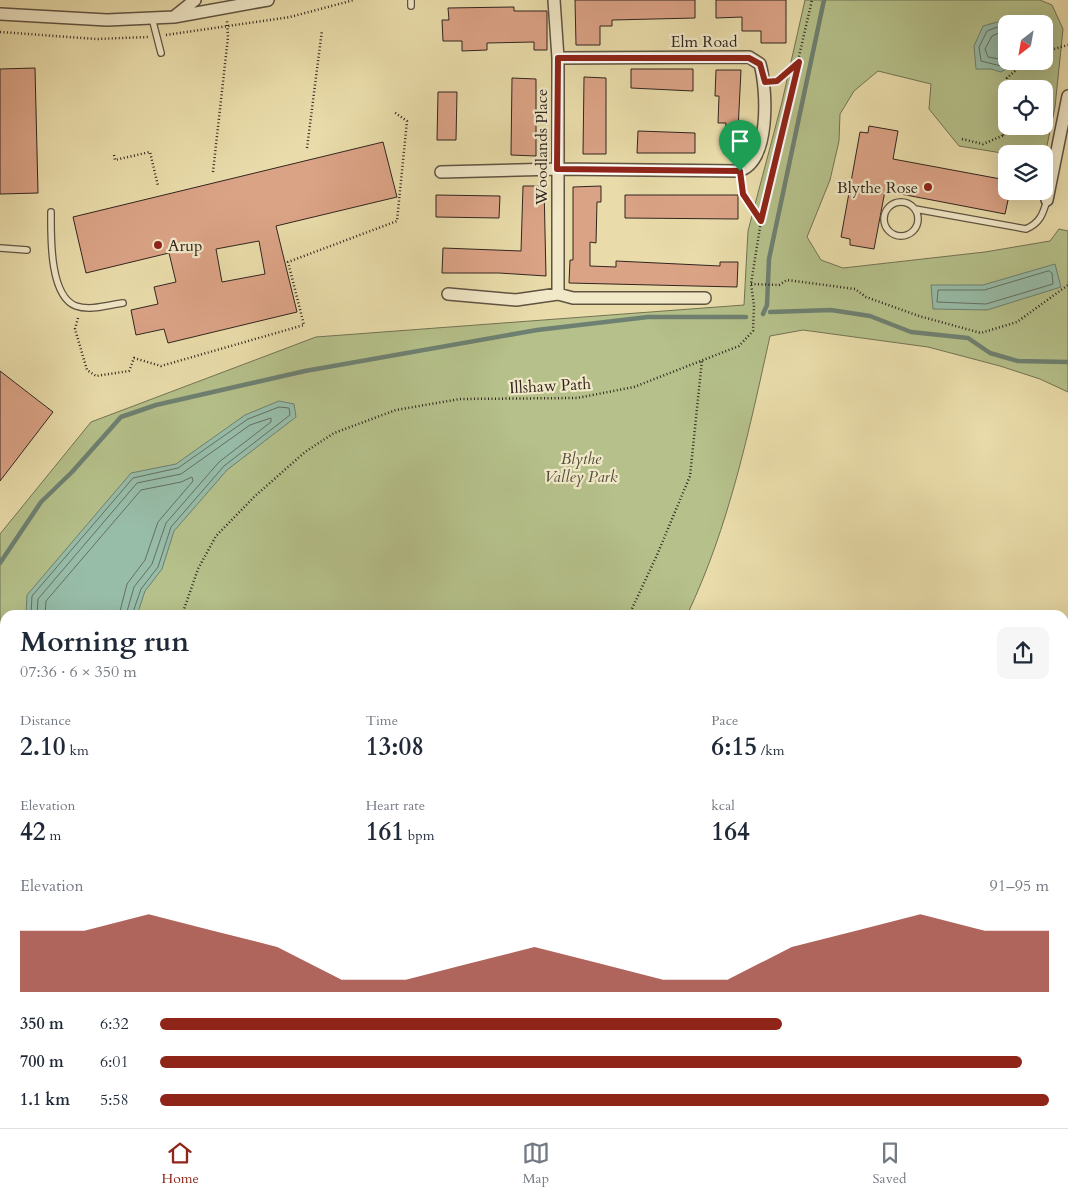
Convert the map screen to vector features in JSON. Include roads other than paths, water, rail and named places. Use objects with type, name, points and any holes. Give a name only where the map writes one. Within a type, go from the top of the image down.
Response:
[{"type":"street","points":[[174,17],[195,0]]},
{"type":"street","points":[[0,14],[107,20],[174,17],[268,0]]},
{"type":"street","name":"Woodlands Place","points":[[554,0],[558,58],[558,294]]},
{"type":"street","name":"Elm Road","points":[[557,169],[740,171],[751,164],[758,153],[766,100],[765,82],[760,64],[749,58],[558,58]]},
{"type":"street","points":[[1053,170],[1068,96]]},
{"type":"street","points":[[441,172],[557,169]]},
{"type":"street","points":[[448,294],[516,300],[558,294],[573,298],[706,298]]},
{"type":"lane","points":[[152,18],[161,53]]},
{"type":"lane","points":[[915,209],[918,220],[917,226],[909,234],[898,236],[888,230],[885,225],[884,214],[896,202],[906,203],[915,209],[1026,229],[1036,225],[1043,214],[1047,200]]},
{"type":"lane","points":[[51,212],[50,242],[59,290],[75,306],[92,308],[123,303]]},
{"type":"lane","points":[[0,248],[27,250]]},
{"type":"water","points":[[998,22],[998,70],[1004,70],[1001,72],[991,69],[976,69],[974,46],[983,26]]},
{"type":"water","points":[[1055,264],[1061,287],[987,310],[933,309],[931,285],[983,285]]},
{"type":"water","points":[[279,401],[294,404],[296,417],[227,470],[174,531],[162,569],[145,591],[139,610],[26,610],[27,595],[131,473],[176,464],[245,415]]},
{"type":"waterway","points":[[763,314],[767,305],[769,259],[824,0]]},
{"type":"waterway","points":[[770,312],[831,310],[870,316],[911,332],[968,338],[990,353],[1018,361],[1068,362]]},
{"type":"waterway","points":[[0,563],[41,502],[72,472],[121,417],[156,405],[305,371],[537,330],[648,317],[746,317]]},
{"type":"place","name":"Blythe Rose","points":[[928,187]]},
{"type":"place","name":"Arup","points":[[158,245]]},
{"type":"park label","name":"Blythe Valley Park","points":[[581,467]]}]
